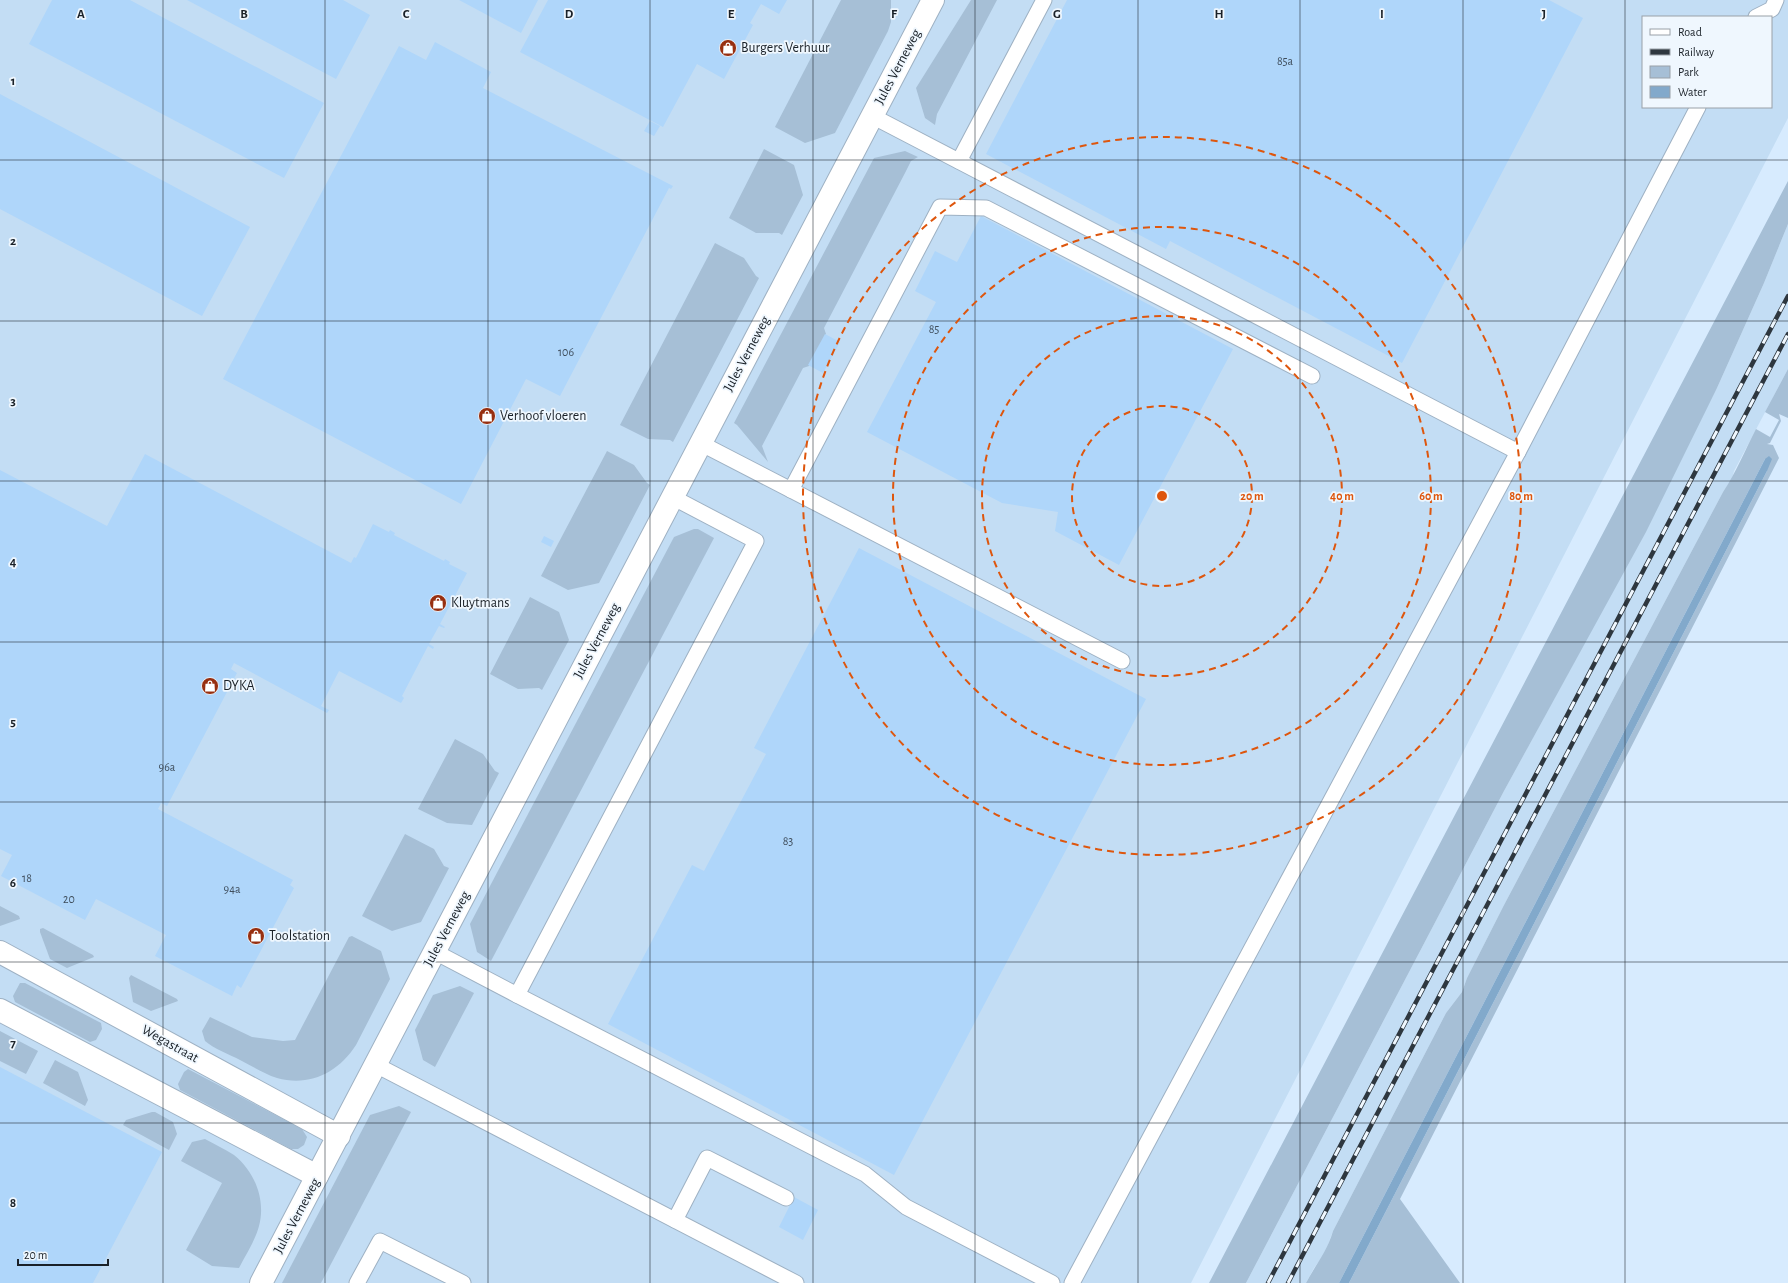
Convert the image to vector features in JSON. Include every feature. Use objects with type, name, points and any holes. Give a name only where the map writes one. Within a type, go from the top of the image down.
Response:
[{"type":"street","name":"Jules Verneweg","points":[[261,1283],[933,0]]},
{"type":"street","name":"Wegastraat","points":[[0,952],[339,1136]]},
{"type":"street","points":[[0,1010],[317,1176]]},
{"type":"lane","points":[[959,161],[1044,0]]},
{"type":"lane","points":[[1758,16],[1772,9],[1776,0]]},
{"type":"lane","points":[[1072,1283],[1518,452],[1697,108]]},
{"type":"lane","points":[[872,116],[1518,452]]},
{"type":"lane","points":[[791,490],[940,207],[986,208],[1312,376]]},
{"type":"lane","points":[[700,443],[1122,661]]},
{"type":"lane","points":[[517,995],[756,541],[672,497]]},
{"type":"lane","points":[[435,952],[865,1174],[906,1207],[1052,1283]]},
{"type":"lane","points":[[376,1065],[796,1283]]},
{"type":"lane","points":[[675,1220],[706,1158],[786,1198]]},
{"type":"lane","points":[[357,1283],[380,1241],[463,1283]]},
{"type":"shaded area","points":[[0,0],[1788,0],[1788,118],[1191,1283],[0,1283]]},
{"type":"shaded area","points":[[1788,224],[1788,369],[1734,471],[1732,479],[1723,492],[1504,905],[1467,978],[1462,992],[1446,1013],[1333,1231],[1325,1253],[1314,1268],[1306,1283],[1246,1283],[1504,791],[1577,657],[1717,388],[1764,283]]},
{"type":"green space","points":[[841,0],[891,0],[891,22],[888,31],[835,133],[805,143],[775,127]]},
{"type":"green space","points":[[971,0],[997,0],[937,114],[935,125],[925,118],[916,88]]},
{"type":"green space","points":[[764,149],[794,165],[803,195],[782,235],[779,233],[756,233],[729,218]]},
{"type":"green space","points":[[905,151],[918,157],[911,161],[824,328],[826,334],[809,366],[803,368],[762,446],[768,462],[734,423],[874,158]]},
{"type":"green space","points":[[1788,181],[1788,224],[1764,283],[1717,388],[1646,532],[1504,791],[1246,1283],[1209,1283]]},
{"type":"green space","points":[[715,243],[744,258],[759,278],[673,442],[670,440],[648,439],[620,425]]},
{"type":"green space","points":[[1788,369],[1788,418],[1779,414],[1781,421],[1770,443],[1767,444],[1773,445],[1779,458],[1400,1199],[1460,1283],[1349,1283],[1767,471],[1765,459],[1339,1283],[1306,1283],[1324,1252],[1333,1231],[1446,1013],[1462,992],[1467,978],[1504,905],[1728,485],[1756,429],[1770,437],[1779,420],[1765,412]]},
{"type":"green space","points":[[607,451],[634,465],[650,485],[599,583],[568,590],[541,576]]},
{"type":"green space","points":[[694,529],[698,529],[714,538],[491,961],[477,952],[470,924],[674,537]]},
{"type":"green space","points":[[530,597],[559,612],[569,640],[542,690],[539,688],[518,689],[490,674]]},
{"type":"green space","points":[[455,739],[483,754],[495,771],[499,773],[472,825],[447,823],[418,809]]},
{"type":"green space","points":[[405,834],[434,849],[444,866],[449,868],[421,922],[392,931],[362,916]]},
{"type":"green space","points":[[0,906],[19,916],[20,919],[0,926]]},
{"type":"green space","points":[[43,928],[93,955],[94,957],[67,968],[50,959],[40,932],[40,929]]},
{"type":"green space","points":[[352,936],[381,951],[390,979],[356,1045],[349,1055],[332,1070],[311,1079],[300,1081],[277,1078],[217,1049],[205,1041],[202,1031],[210,1017],[252,1037],[283,1041],[295,1040],[349,937]]},
{"type":"green space","points":[[131,975],[177,999],[178,1001],[151,1011],[133,1002],[129,978]]},
{"type":"green space","points":[[20,983],[25,983],[101,1023],[102,1029],[96,1040],[90,1042],[15,1002],[13,996]]},
{"type":"green space","points":[[460,986],[474,993],[435,1067],[423,1060],[415,1030],[433,995]]},
{"type":"green space","points":[[0,1031],[38,1051],[26,1074],[0,1061]]},
{"type":"green space","points":[[55,1060],[78,1072],[88,1100],[85,1106],[43,1083]]},
{"type":"green space","points":[[188,1069],[302,1129],[307,1137],[304,1145],[298,1149],[291,1149],[180,1090],[178,1084],[184,1072]]},
{"type":"green space","points":[[399,1106],[411,1112],[321,1283],[282,1283],[370,1115]]},
{"type":"green space","points":[[155,1112],[173,1122],[177,1134],[169,1150],[123,1125],[126,1120]]},
{"type":"green space","points":[[205,1139],[231,1153],[241,1162],[253,1178],[260,1197],[261,1216],[259,1226],[253,1242],[239,1268],[212,1266],[186,1250],[222,1183],[181,1161],[192,1142]]},
{"type":"water","points":[[1769,456],[1772,459],[1767,471],[1349,1283],[1339,1283],[1765,459]]},
{"type":"building","points":[[52,0],[130,0],[324,103],[284,178],[29,44]]},
{"type":"building","points":[[187,0],[343,0],[370,15],[336,79]]},
{"type":"building","points":[[459,0],[538,0],[521,33]]},
{"type":"building","points":[[548,0],[787,0],[779,14],[761,4],[750,23],[753,25],[724,79],[697,64],[663,127],[520,52]]},
{"type":"building","points":[[1067,0],[1549,0],[1583,18],[1402,363],[1170,241],[1166,249],[986,154]]},
{"type":"building","points":[[435,42],[491,72],[483,88],[673,186],[671,189],[669,188],[560,396],[526,379],[461,504],[223,379],[399,46],[426,60]]},
{"type":"building","points":[[0,94],[250,227],[202,316],[0,209]]},
{"type":"building","points":[[650,121],[660,126],[654,136],[644,131]]},
{"type":"building","points":[[981,216],[1233,349],[1119,565],[1055,531],[1058,512],[1002,503],[867,432],[936,302],[915,291],[935,251],[957,262]]},
{"type":"building","points":[[825,334],[840,342],[823,373],[808,365]]},
{"type":"building","points":[[145,454],[351,563],[354,557],[356,558],[373,524],[389,532],[390,530],[395,533],[394,535],[444,561],[445,559],[450,562],[449,564],[467,573],[440,624],[445,627],[439,626],[429,644],[434,647],[433,649],[428,646],[402,696],[404,698],[401,703],[339,671],[321,706],[329,710],[327,713],[234,663],[231,669],[237,673],[167,806],[161,803],[158,809],[293,880],[290,885],[294,888],[241,988],[237,985],[232,996],[155,956],[166,935],[96,899],[85,920],[1,876],[12,855],[0,849],[0,470],[107,526]]},
{"type":"building","points":[[544,536],[554,541],[551,547],[541,542]]},
{"type":"building","points":[[859,548],[1146,699],[894,1175],[608,1024],[692,865],[704,871],[766,754],[754,748]]},
{"type":"building","points":[[0,1067],[162,1152],[93,1283],[0,1283]]},
{"type":"building","points":[[794,1197],[818,1210],[803,1240],[779,1227]]},
{"type":"railway","points":[[1268,1283],[1788,296]]},
{"type":"railway","points":[[1288,1283],[1788,334]]},
{"type":"place","name":"Burgers Verhuur","points":[[728,48]]},
{"type":"place","name":"Verhoof vloeren","points":[[487,416]]},
{"type":"place","name":"Kluytmans","points":[[438,603]]},
{"type":"place","name":"DYKA","points":[[210,686]]},
{"type":"place","name":"Toolstation","points":[[256,936]]}]
